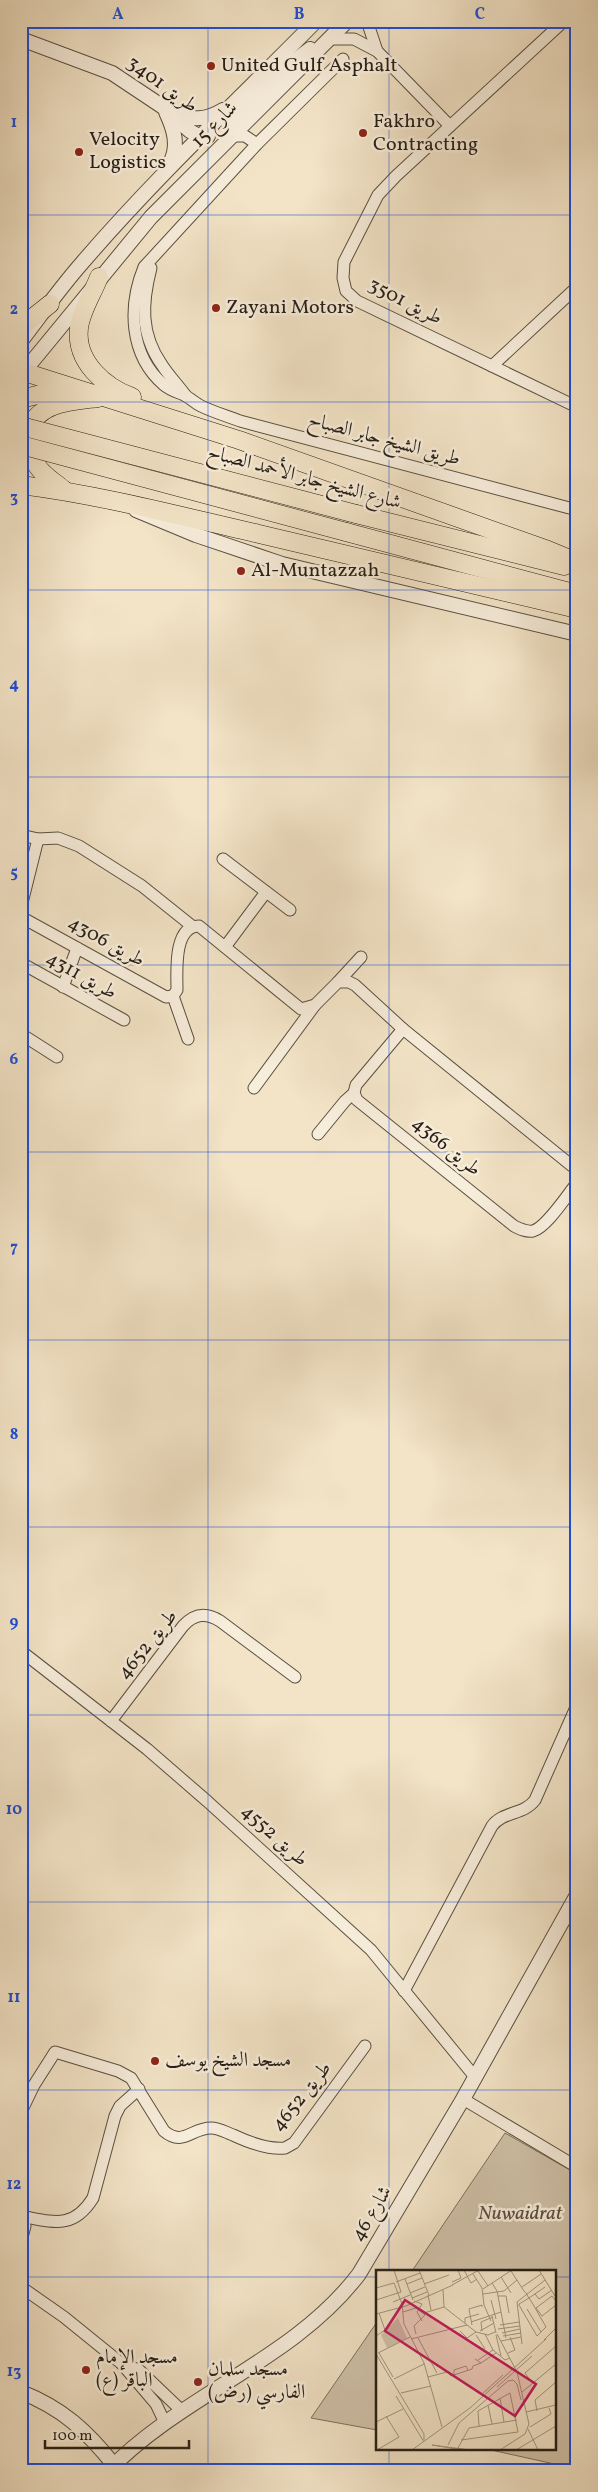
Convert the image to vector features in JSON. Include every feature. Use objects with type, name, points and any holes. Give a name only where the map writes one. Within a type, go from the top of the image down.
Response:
[{"type":"main road","points":[[99,277],[79,327],[79,339],[83,354],[95,373],[106,385],[119,392],[185,416],[239,440]]},
{"type":"main road","points":[[21,327],[50,304]]},
{"type":"main road","points":[[22,372],[101,398],[157,412],[239,440],[577,562]]},
{"type":"main road","points":[[21,399],[53,391],[101,398]]},
{"type":"main road","points":[[64,490],[38,468],[30,453],[27,444],[31,424],[39,413],[52,407],[71,401],[101,398]]},
{"type":"main road","name":"شارع الشيخ جابر الأحمد الصباح","points":[[21,426],[577,570]]},
{"type":"main road","name":"شارع الشيخ جابر الأحمد الصباح","points":[[21,445],[577,594]]},
{"type":"main road","points":[[21,485],[64,490],[350,553],[577,609]]},
{"type":"street","name":"شارع 15","points":[[21,341],[80,265],[164,173],[316,21]]},
{"type":"street","points":[[194,172],[203,158],[337,21]]},
{"type":"street","name":"شارع 15","points":[[22,372],[99,277],[151,217],[347,21]]},
{"type":"street","points":[[367,21],[377,51]]},
{"type":"street","name":"طريق 3501","points":[[564,21],[378,195],[344,262],[343,278],[346,291],[357,301],[577,407]]},
{"type":"street","name":"طريق 3401","points":[[21,39],[112,73],[163,107],[200,137],[207,137],[223,128],[289,65],[310,49]]},
{"type":"street","points":[[330,40],[354,39],[377,51],[450,126]]},
{"type":"street","name":"طريق الشيخ جابر الصباح","points":[[343,58],[258,144],[144,267],[135,292],[133,326],[137,341],[151,370],[163,384],[200,405],[240,421],[577,510]]},
{"type":"street","points":[[163,107],[192,119],[204,118],[217,114],[239,99]]},
{"type":"street","points":[[163,107],[175,135],[175,150],[164,173]]},
{"type":"street","points":[[248,120],[249,131],[258,144]]},
{"type":"street","points":[[233,136],[246,136],[258,144]]},
{"type":"street","points":[[492,366],[577,287]]},
{"type":"street","points":[[122,504],[163,522],[282,564],[577,634]]},
{"type":"street","points":[[21,835],[38,839],[58,838],[79,846],[142,886],[192,926],[199,926],[301,1009],[315,1006]]},
{"type":"street","points":[[21,907],[38,839]]},
{"type":"street","points":[[223,859],[290,910]]},
{"type":"street","points":[[225,947],[266,892]]},
{"type":"street","name":"طريق 4306","points":[[21,917],[166,997],[173,996]]},
{"type":"street","points":[[188,1039],[173,996],[177,990],[181,939],[192,926]]},
{"type":"street","points":[[63,987],[77,948]]},
{"type":"street","points":[[254,1088],[315,1006],[361,957]]},
{"type":"street","name":"طريق 4311","points":[[21,963],[124,1020]]},
{"type":"street","points":[[338,982],[349,982],[355,985],[403,1029],[577,1170]]},
{"type":"street","points":[[318,1134],[345,1100],[354,1092],[356,1085],[403,1029]]},
{"type":"street","points":[[21,1034],[57,1057]]},
{"type":"street","name":"طريق 4366","points":[[354,1092],[357,1100],[514,1226],[523,1230],[533,1231],[542,1227],[577,1183]]},
{"type":"street","name":"طريق 4652","points":[[111,1721],[183,1626],[194,1617],[200,1615],[207,1615],[220,1621],[295,1677]]},
{"type":"street","name":"طريق 4552","points":[[21,1651],[111,1721],[207,1800],[364,1943],[475,2077]]},
{"type":"street","points":[[404,1991],[495,1822],[503,1816],[524,1810],[536,1800],[577,1705]]},
{"type":"street","name":"شارع 46","points":[[114,2469],[140,2441],[174,2416],[287,2343],[344,2294],[359,2274],[463,2099],[577,1895]]},
{"type":"street","name":"طريق 4652","points":[[139,2089],[164,2131],[171,2136],[177,2138],[210,2128],[218,2129],[247,2141],[285,2148],[294,2143],[365,2046]]},
{"type":"street","points":[[21,2112],[34,2085],[55,2052],[118,2071],[130,2078],[139,2089],[120,2106],[115,2116],[93,2198],[88,2206],[81,2214],[62,2224],[22,2214],[25,2226],[21,2241]]},
{"type":"street","points":[[463,2099],[577,2166]]},
{"type":"street","points":[[21,2287],[64,2317],[122,2364],[159,2409],[174,2416]]},
{"type":"street","points":[[122,2364],[139,2370],[174,2416]]},
{"type":"street","points":[[21,2392],[55,2408],[81,2426],[114,2469]]},
{"type":"green space","name":"Nuwaidrat","points":[[505,2133],[577,2174],[577,2469],[491,2450],[556,2450],[556,2270],[413,2270]]},
{"type":"green space","points":[[376,2323],[376,2430],[311,2418]]},
{"type":"place","name":"United Gulf Asphalt","points":[[211,66]]},
{"type":"place","name":"Fakhro Contracting","points":[[363,133]]},
{"type":"place","name":"Velocity Logistics","points":[[79,152]]},
{"type":"place","name":"Zayani Motors","points":[[216,308]]},
{"type":"place","name":"Al-Muntazzah","points":[[241,571]]},
{"type":"place","name":"مسجد الشيخ يوسف","points":[[155,2061]]},
{"type":"place","name":"مسجد الإمام الباقر (ع)","points":[[86,2370]]},
{"type":"place","name":"مسجد سلمان الفارسي (رض)","points":[[198,2382]]}]
